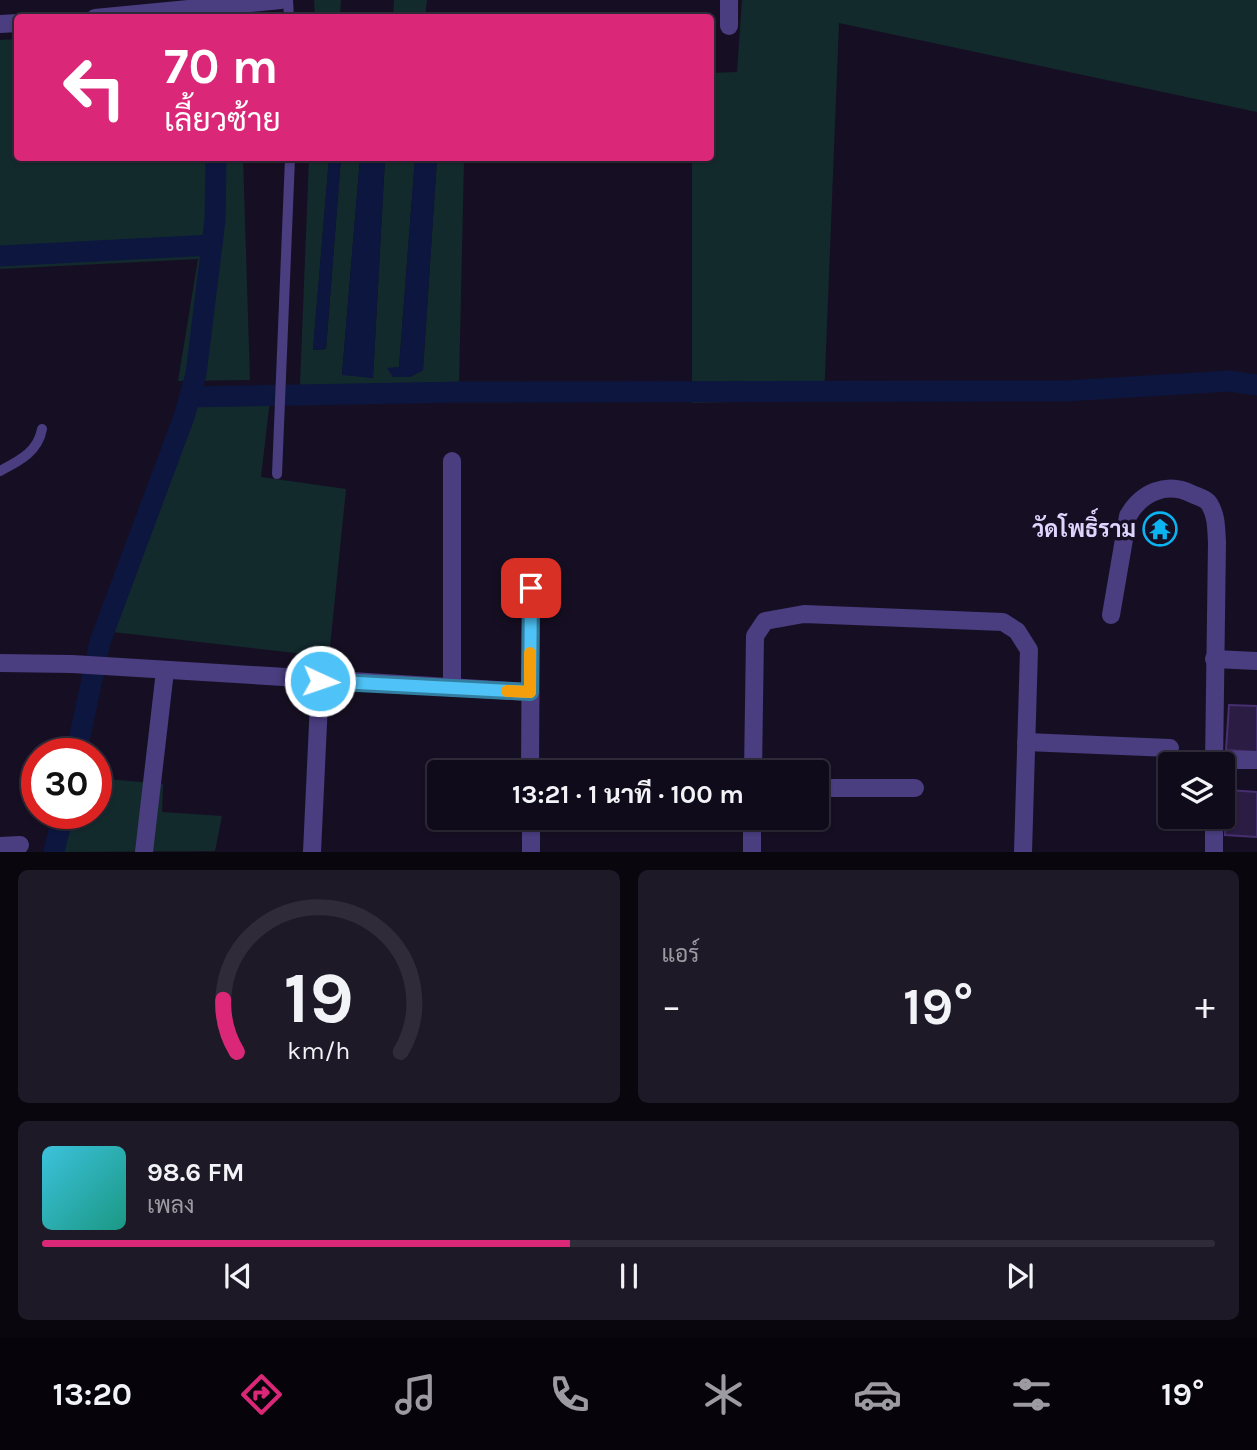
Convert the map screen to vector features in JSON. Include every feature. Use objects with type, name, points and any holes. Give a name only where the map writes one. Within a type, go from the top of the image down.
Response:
[{"type":"street","points":[[136,14],[281,0]]},
{"type":"street","points":[[729,0],[729,26]]},
{"type":"street","points":[[452,461],[452,688]]},
{"type":"street","points":[[1111,615],[1128,516],[1136,503],[1147,494],[1169,488],[1188,491],[1209,502],[1215,515],[1214,752]]},
{"type":"street","points":[[530,760],[531,588]]},
{"type":"street","points":[[753,760],[755,636],[765,621],[804,614],[1003,622],[1017,631],[1029,650],[1023,852]]},
{"type":"street","points":[[1214,659],[1257,661]]},
{"type":"street","points":[[0,663],[72,664],[530,692]]},
{"type":"street","points":[[144,852],[164,671]]},
{"type":"street","points":[[312,852],[320,681]]},
{"type":"street","points":[[1026,742],[1170,748]]},
{"type":"street","points":[[1235,760],[1257,760]]},
{"type":"street","points":[[829,788],[915,788]]},
{"type":"street","points":[[1214,829],[1214,852]]},
{"type":"street","points":[[531,830],[531,852]]},
{"type":"street","points":[[752,830],[752,852]]},
{"type":"street","points":[[0,846],[19,845]]},
{"type":"lane","points":[[277,474],[290,161]]},
{"type":"lane","points":[[0,471],[24,458],[36,446],[42,429]]},
{"type":"green space","points":[[314,0],[341,0],[340,14],[315,14]]},
{"type":"green space","points":[[394,0],[427,0],[425,14],[393,14]]},
{"type":"green space","points":[[742,0],[1257,0],[1257,112],[839,23],[824,400],[692,403],[692,161],[714,161],[714,73],[737,72]]},
{"type":"green space","points":[[14,39],[14,161],[243,161],[250,380],[178,381],[198,259],[0,269],[0,40]]},
{"type":"green space","points":[[309,161],[329,161],[313,350],[326,349],[341,161],[360,161],[342,374],[373,378],[385,161],[415,161],[399,367],[388,369],[393,377],[410,377],[423,370],[437,161],[464,161],[459,384],[300,385]]},
{"type":"green space","points":[[270,400],[261,477],[346,489],[329,657],[113,632],[197,402]]},
{"type":"green space","points":[[112,779],[163,784],[162,812],[222,816],[215,851],[63,852],[70,829],[112,829]]},
{"type":"water","points":[[329,161],[341,161],[326,349],[313,350]]},
{"type":"water","points":[[360,161],[385,161],[373,378],[342,375]]},
{"type":"water","points":[[415,161],[437,161],[423,370],[410,377],[393,377],[387,368],[399,367]]},
{"type":"building","points":[[1229,705],[1257,706],[1257,752],[1226,750]]},
{"type":"building","points":[[1235,790],[1257,792],[1257,837],[1225,835],[1225,829],[1235,829]]},
{"type":"waterway","points":[[79,738],[100,642],[184,417],[196,374],[215,220],[216,161]]},
{"type":"waterway","points":[[0,256],[212,245]]},
{"type":"waterway","points":[[190,397],[464,392],[1065,391],[1230,381],[1257,385]]},
{"type":"waterway","points":[[54,852],[59,829]]},
{"type":"slow traffic","points":[[507,691],[530,692],[530,653]]},
{"type":"place","name":"วัดโพธิ์ราม","points":[[1160,529]]},
{"type":"route","points":[[320,681],[530,692],[531,588]]}]
